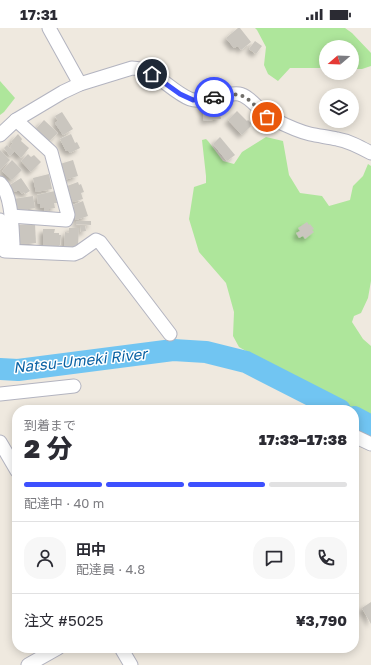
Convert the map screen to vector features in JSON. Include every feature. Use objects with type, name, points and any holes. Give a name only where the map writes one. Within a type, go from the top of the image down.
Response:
[{"type":"street","points":[[50,28],[80,84]]},
{"type":"street","points":[[0,135],[16,120],[62,92],[80,84],[132,68],[140,68],[164,81],[180,94],[193,100],[226,94],[242,95],[267,117],[309,134],[347,142],[371,153]]},
{"type":"street","points":[[5,218],[66,220],[68,216],[51,152],[16,120]]},
{"type":"street","points":[[0,184],[6,191],[4,251],[74,254],[96,240],[100,242],[170,334]]},
{"type":"street","points":[[5,218],[13,244]]},
{"type":"street","points":[[0,394],[74,386]]},
{"type":"street","points":[[359,438],[371,444]]},
{"type":"street","points":[[0,442],[12,462]]},
{"type":"street","points":[[28,665],[49,653]]},
{"type":"street","points":[[124,653],[131,665]]},
{"type":"green space","points":[[255,28],[345,28],[359,40],[319,40],[319,68],[290,68],[278,81],[268,74],[264,65],[266,47]]},
{"type":"green space","points":[[359,40],[371,53],[371,66],[359,69]]},
{"type":"green space","points":[[0,81],[15,98],[0,115]]},
{"type":"green space","points":[[266,137],[283,141],[289,175],[300,193],[322,196],[329,206],[350,200],[353,186],[363,176],[368,164],[371,166],[371,281],[368,298],[361,313],[354,316],[352,322],[363,339],[371,346],[371,420],[359,414],[359,405],[342,405],[308,387],[239,347],[233,336],[234,312],[226,283],[199,252],[189,219],[194,187],[206,183],[202,140],[206,139],[208,141],[223,161],[234,164],[242,152]]},
{"type":"building","points":[[240,28],[251,42],[241,50],[238,46],[234,48],[226,38]]},
{"type":"building","points":[[255,41],[262,46],[256,54],[249,49]]},
{"type":"building","points":[[216,102],[221,119],[204,121],[202,104]]},
{"type":"building","points":[[237,111],[252,124],[242,135],[228,120]]},
{"type":"building","points":[[62,112],[73,129],[63,135],[55,123],[58,121],[55,116]]},
{"type":"building","points":[[44,120],[58,133],[48,142],[35,130]]},
{"type":"building","points":[[18,134],[22,139],[21,141],[29,148],[21,158],[10,147],[13,143],[11,142]]},
{"type":"building","points":[[71,134],[75,143],[77,142],[80,148],[70,153],[68,150],[66,151],[60,139]]},
{"type":"building","points":[[220,137],[235,155],[227,161],[213,144]]},
{"type":"building","points":[[7,145],[14,152],[10,156],[4,148]]},
{"type":"building","points":[[0,150],[10,160],[0,170]]},
{"type":"building","points":[[28,154],[31,157],[34,155],[41,162],[31,172],[21,161]]},
{"type":"building","points":[[12,160],[22,170],[12,180],[2,171]]},
{"type":"building","points":[[73,160],[78,176],[64,180],[60,164]]},
{"type":"building","points":[[49,174],[52,189],[36,192],[33,178]]},
{"type":"building","points":[[21,178],[30,191],[25,194],[24,192],[22,194],[19,190],[15,192],[10,185]]},
{"type":"building","points":[[78,182],[79,185],[81,184],[84,192],[81,193],[83,199],[73,202],[67,186]]},
{"type":"building","points":[[55,191],[57,203],[54,203],[55,208],[49,209],[49,211],[45,212],[44,207],[40,208],[40,204],[38,204],[37,195]]},
{"type":"building","points":[[33,196],[35,208],[15,211],[13,199]]},
{"type":"building","points":[[83,201],[88,216],[76,220],[72,208],[74,207],[73,205]]},
{"type":"building","points":[[76,221],[91,221],[91,225],[76,224]]},
{"type":"building","points":[[307,222],[314,229],[312,230],[314,232],[305,239],[303,236],[299,238],[296,233],[300,231],[298,228]]},
{"type":"building","points":[[35,224],[36,243],[18,244],[15,225]]},
{"type":"building","points":[[80,226],[85,226],[86,231],[81,232]]},
{"type":"building","points":[[69,228],[79,228],[78,245],[75,245],[75,247],[64,246],[65,232],[69,233]]},
{"type":"building","points":[[43,229],[55,229],[54,233],[59,233],[59,235],[61,235],[60,245],[58,247],[43,246]]},
{"type":"building","points":[[371,602],[371,624],[362,608]]},
{"type":"waterway","name":"Natsu-Umeki River","points":[[0,369],[18,370],[173,350],[206,352],[246,362],[330,405]]},
{"type":"waterway","name":"Natsu-Umeki River","points":[[359,420],[371,426]]},
{"type":"way so far","points":[[214,97],[226,94],[242,95],[267,117]]},
{"type":"route","points":[[152,74],[164,81],[180,94],[193,100],[214,97]]}]
